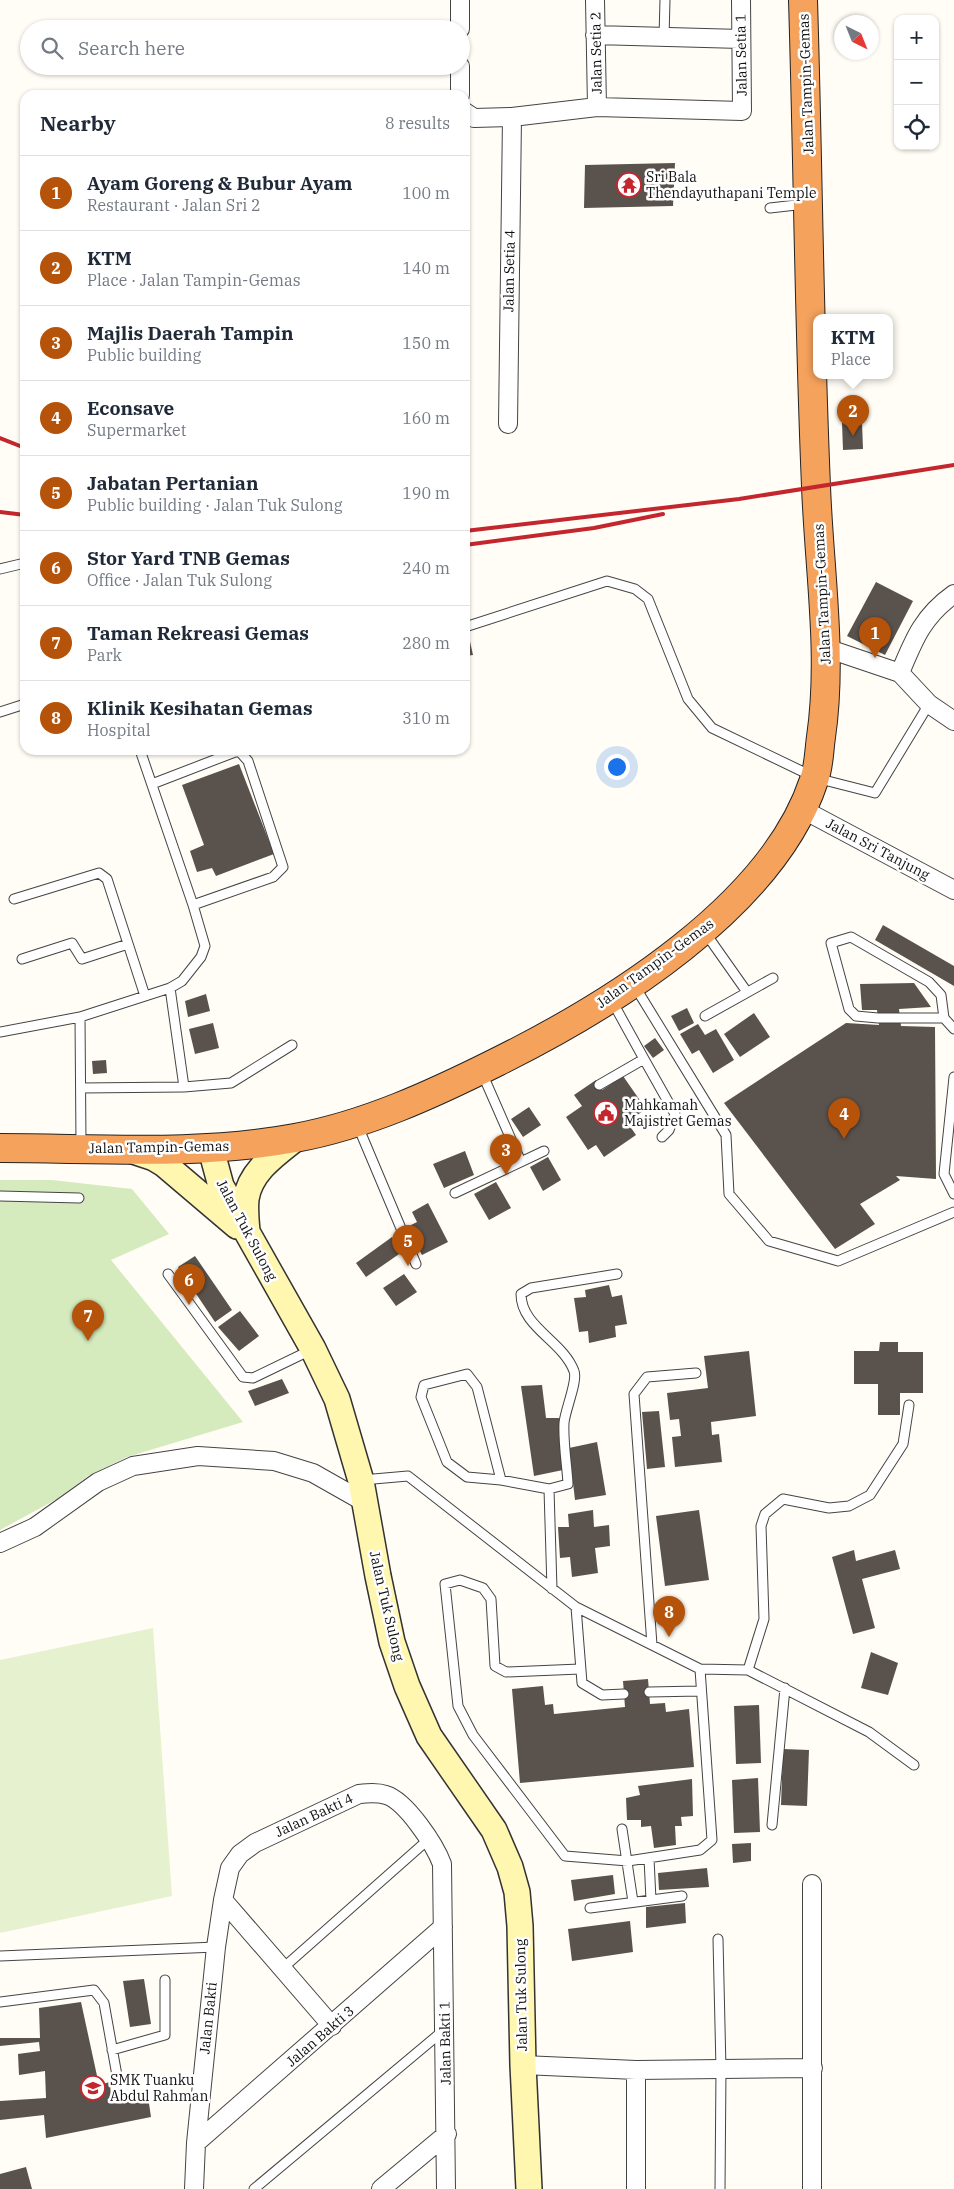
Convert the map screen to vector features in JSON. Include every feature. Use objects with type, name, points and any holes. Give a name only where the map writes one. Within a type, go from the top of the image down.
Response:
[{"type":"highway","name":"Jalan Tampin-Gemas","points":[[803,0],[813,345]]},
{"type":"highway","name":"Jalan Tampin-Gemas","points":[[0,1148],[211,1149],[296,1138],[356,1122],[422,1099],[548,1036],[633,984],[703,931],[736,900],[771,861],[802,809],[816,778],[825,714],[826,648],[816,487],[814,379]]},
{"type":"street","points":[[460,0],[460,20]]},
{"type":"street","name":"Jalan Setia 2","points":[[595,0],[597,107]]},
{"type":"street","name":"Jalan Setia 1","points":[[597,107],[742,111],[741,0]]},
{"type":"street","points":[[595,35],[741,39]]},
{"type":"street","points":[[460,75],[460,90]]},
{"type":"street","points":[[470,115],[474,118],[512,117],[597,107]]},
{"type":"street","name":"Jalan Setia 4","points":[[508,424],[512,117]]},
{"type":"street","points":[[900,673],[917,632],[940,604],[954,594]]},
{"type":"street","points":[[826,648],[900,673],[929,704],[954,721]]},
{"type":"street","name":"Jalan Sri Tanjung","points":[[802,809],[954,890]]},
{"type":"street","points":[[247,1234],[246,1199],[258,1171],[296,1138]]},
{"type":"street","points":[[127,1149],[154,1158],[164,1164],[247,1234]]},
{"type":"street","name":"Jalan Tuk Sulong","points":[[211,1149],[221,1186],[313,1349],[337,1399],[364,1492],[378,1576],[392,1642],[407,1686],[429,1736],[494,1830],[510,1867],[517,1892],[520,1926],[523,2065],[529,2189]]},
{"type":"street","points":[[0,1543],[35,1527],[98,1482],[133,1466],[198,1456],[274,1461],[313,1472],[364,1492]]},
{"type":"street","name":"Jalan Bakti 4","points":[[216,1942],[230,1868],[240,1854],[255,1843],[359,1794],[373,1792],[388,1795],[398,1803],[430,1838],[442,1864],[443,1897]]},
{"type":"street","points":[[812,1884],[814,2068],[812,2189]]},
{"type":"street","name":"Jalan Bakti 1","points":[[443,1897],[447,2134],[446,2189]]},
{"type":"street","points":[[223,1900],[332,2026]]},
{"type":"street","name":"Jalan Bakti 3","points":[[196,2144],[443,1927]]},
{"type":"street","name":"Jalan Bakti","points":[[194,2189],[196,2144],[216,1942]]},
{"type":"street","points":[[523,2065],[636,2070],[814,2068]]},
{"type":"street","points":[[636,2070],[636,2189]]},
{"type":"street","points":[[381,2189],[447,2134]]},
{"type":"lane","points":[[664,37],[665,0]]},
{"type":"lane","points":[[770,208],[810,203]]},
{"type":"lane","points":[[0,569],[20,564]]},
{"type":"lane","points":[[470,625],[607,581],[635,589],[648,599],[688,699],[712,728],[816,778],[875,793],[929,704]]},
{"type":"lane","points":[[0,712],[20,706]]},
{"type":"lane","points":[[0,1032],[80,1017],[170,988],[182,981],[201,957],[205,946],[142,755]]},
{"type":"lane","points":[[152,784],[227,755]]},
{"type":"lane","points":[[193,906],[273,877],[283,868],[248,761],[243,755]]},
{"type":"lane","points":[[14,899],[99,873],[107,879],[145,996]]},
{"type":"lane","points":[[703,931],[747,992]]},
{"type":"lane","points":[[944,1018],[856,1016],[849,1009],[830,943],[851,937],[928,982],[941,995],[944,1018],[954,1029]]},
{"type":"lane","points":[[22,959],[72,943],[82,959],[128,944]]},
{"type":"lane","points":[[705,1016],[773,978]]},
{"type":"lane","points":[[633,984],[726,1136],[729,1194],[769,1241],[838,1261],[954,1212]]},
{"type":"lane","points":[[170,988],[184,1087]]},
{"type":"lane","points":[[610,998],[675,1114],[669,1130],[662,1137]]},
{"type":"lane","points":[[80,1017],[80,1148]]},
{"type":"lane","points":[[81,1088],[184,1087],[231,1083],[292,1045]]},
{"type":"lane","points":[[599,1085],[644,1058]]},
{"type":"lane","points":[[481,1070],[521,1162]]},
{"type":"lane","points":[[954,1077],[944,1174],[954,1194]]},
{"type":"lane","points":[[356,1122],[416,1264]]},
{"type":"lane","points":[[455,1193],[544,1151]]},
{"type":"lane","points":[[0,1196],[79,1198]]},
{"type":"lane","points":[[168,1274],[243,1377],[252,1378],[313,1349]]},
{"type":"lane","points":[[501,1480],[477,1387],[467,1374],[424,1385],[421,1397],[447,1462],[468,1477],[501,1480],[549,1489],[568,1484],[564,1423],[575,1373],[565,1354],[526,1315],[521,1304],[520,1294],[531,1288],[617,1274]]},
{"type":"lane","points":[[652,1645],[634,1394],[646,1377],[696,1373]]},
{"type":"lane","points":[[748,1670],[764,1619],[761,1526],[764,1514],[784,1499],[829,1508],[849,1506],[870,1495],[903,1444],[909,1405]]},
{"type":"lane","points":[[364,1492],[408,1476],[576,1607],[700,1669],[748,1670],[869,1732],[914,1765]]},
{"type":"lane","points":[[549,1489],[552,1589]]},
{"type":"lane","points":[[580,1670],[506,1672],[495,1666],[491,1598],[483,1588],[460,1580],[446,1584],[458,1706],[473,1735],[565,1856],[628,1861],[700,1850],[712,1840],[700,1691],[700,1669]]},
{"type":"lane","points":[[576,1607],[582,1683],[602,1695],[624,1694]]},
{"type":"lane","points":[[772,1825],[785,1688]]},
{"type":"lane","points":[[649,1692],[700,1691]]},
{"type":"lane","points":[[622,1829],[633,1902]]},
{"type":"lane","points":[[283,1968],[430,1838]]},
{"type":"lane","points":[[649,1858],[651,1900]]},
{"type":"lane","points":[[590,1908],[682,1896]]},
{"type":"lane","points":[[718,1939],[722,2069],[720,2189]]},
{"type":"lane","points":[[0,1956],[216,1942]]},
{"type":"lane","points":[[112,2050],[165,2035],[165,1980]]},
{"type":"lane","points":[[0,2002],[94,1990],[104,2002],[118,2081]]},
{"type":"lane","points":[[254,2189],[444,2030]]},
{"type":"green space","points":[[0,1180],[52,1180],[132,1189],[169,1234],[111,1260],[243,1422],[127,1457],[88,1476],[57,1499],[0,1530]]},
{"type":"green space","points":[[153,1628],[172,1896],[0,1933],[0,1660]]},
{"type":"building","name":"Sri Bala Thendayuthapani Temple","points":[[675,163],[673,206],[584,208],[585,165]]},
{"type":"building","points":[[862,422],[863,449],[843,450],[842,423]]},
{"type":"building","points":[[876,582],[913,601],[885,655],[847,636]]},
{"type":"building","points":[[470,642],[473,655],[470,655]]},
{"type":"building","points":[[239,764],[274,854],[216,876],[212,868],[197,872],[190,851],[204,845],[182,785]]},
{"type":"building","points":[[883,925],[954,966],[954,986],[875,940]]},
{"type":"building","points":[[914,983],[931,1007],[899,1009],[901,1026],[935,1027],[936,1179],[896,1176],[900,1180],[860,1204],[875,1224],[835,1249],[724,1103],[846,1023],[879,1025],[877,1010],[862,1010],[860,984]]},
{"type":"building","points":[[206,994],[210,1011],[188,1017],[185,1001]]},
{"type":"building","points":[[687,1008],[694,1023],[679,1031],[671,1016]]},
{"type":"building","points":[[754,1013],[770,1037],[740,1057],[724,1034]]},
{"type":"building","points":[[213,1023],[219,1048],[195,1054],[189,1029]]},
{"type":"building","points":[[698,1024],[705,1035],[716,1029],[734,1060],[713,1073],[699,1050],[692,1054],[680,1034]]},
{"type":"building","points":[[655,1038],[664,1050],[653,1058],[644,1046]]},
{"type":"building","points":[[106,1060],[107,1073],[93,1074],[92,1061]]},
{"type":"building","name":"Mahkamah Majistret Gemas","points":[[623,1076],[646,1109],[627,1122],[636,1135],[604,1157],[596,1145],[588,1150],[566,1117],[582,1106],[574,1095],[596,1080],[602,1090]]},
{"type":"building","points":[[529,1107],[541,1125],[523,1137],[511,1119]]},
{"type":"building","points":[[465,1151],[474,1175],[444,1188],[433,1164]]},
{"type":"building","points":[[548,1157],[561,1180],[543,1191],[530,1167]]},
{"type":"building","points":[[496,1182],[511,1208],[489,1220],[474,1194]]},
{"type":"building","points":[[428,1203],[448,1242],[422,1255],[407,1227],[417,1222],[412,1212]]},
{"type":"building","points":[[392,1237],[402,1252],[366,1277],[356,1263]]},
{"type":"building","points":[[195,1256],[232,1310],[215,1322],[178,1267]]},
{"type":"building","points":[[404,1274],[417,1292],[396,1306],[383,1288]]},
{"type":"building","points":[[609,1285],[612,1297],[622,1295],[627,1324],[615,1326],[616,1337],[589,1343],[588,1331],[579,1332],[574,1298],[586,1297],[585,1290]]},
{"type":"building","points":[[240,1311],[259,1336],[239,1351],[218,1327]]},
{"type":"building","points":[[880,1342],[898,1342],[898,1352],[923,1352],[923,1393],[900,1393],[900,1415],[878,1415],[878,1384],[854,1384],[854,1351],[879,1351]]},
{"type":"building","points":[[749,1351],[756,1416],[711,1422],[712,1435],[719,1434],[722,1462],[675,1467],[672,1437],[681,1436],[679,1419],[670,1420],[667,1393],[708,1388],[704,1356]]},
{"type":"building","points":[[282,1379],[289,1393],[255,1406],[248,1391]]},
{"type":"building","points":[[542,1385],[546,1418],[559,1418],[563,1470],[534,1476],[521,1386]]},
{"type":"building","points":[[659,1411],[665,1467],[647,1469],[642,1412]]},
{"type":"building","points":[[597,1442],[606,1495],[575,1500],[569,1448]]},
{"type":"building","points":[[593,1510],[594,1527],[609,1525],[610,1546],[595,1548],[598,1573],[572,1577],[570,1557],[560,1558],[558,1527],[569,1527],[568,1514]]},
{"type":"building","points":[[699,1510],[709,1580],[665,1586],[656,1516]]},
{"type":"building","points":[[854,1550],[856,1561],[895,1550],[900,1569],[862,1579],[875,1628],[853,1634],[832,1557]]},
{"type":"building","points":[[871,1652],[898,1663],[888,1695],[861,1688]]},
{"type":"building","points":[[648,1679],[650,1704],[665,1703],[666,1712],[689,1709],[694,1767],[520,1783],[512,1689],[543,1686],[545,1705],[553,1704],[554,1714],[625,1707],[623,1681]]},
{"type":"building","points":[[759,1705],[761,1763],[736,1764],[734,1706]]},
{"type":"building","points":[[783,1749],[809,1750],[807,1806],[781,1805]]},
{"type":"building","points":[[758,1778],[760,1832],[734,1833],[732,1780]]},
{"type":"building","points":[[692,1779],[693,1816],[681,1817],[682,1826],[675,1826],[676,1845],[654,1848],[651,1826],[641,1827],[641,1820],[627,1820],[626,1798],[640,1795],[638,1786]]},
{"type":"building","points":[[751,1843],[751,1861],[733,1863],[732,1844]]},
{"type":"building","points":[[707,1868],[709,1887],[659,1890],[658,1873]]},
{"type":"building","points":[[613,1875],[615,1894],[574,1901],[571,1880]]},
{"type":"building","points":[[685,1903],[686,1923],[646,1928],[646,1907]]},
{"type":"building","points":[[630,1921],[633,1952],[572,1961],[568,1929]]},
{"type":"building","points":[[144,1979],[151,2024],[130,2027],[123,1981]]},
{"type":"building","points":[[81,2002],[99,2085],[110,2082],[111,2099],[147,2090],[151,2117],[46,2138],[44,2115],[0,2120],[0,2101],[46,2098],[45,2071],[19,2075],[18,2054],[40,2051],[39,2042],[0,2046],[0,2038],[40,2038],[39,2008]]},
{"type":"building","points":[[26,2167],[32,2189],[0,2189],[0,2174]]},
{"type":"railway","points":[[0,438],[20,446]]},
{"type":"railway","points":[[470,530],[739,499],[954,465]]},
{"type":"railway","points":[[0,512],[20,514]]},
{"type":"railway","points":[[470,544],[594,528],[663,514]]},
{"type":"place","name":"Sri Bala Thendayuthapani Temple","points":[[629,185]]},
{"type":"place","name":"KTM","points":[[853,436]]},
{"type":"place","name":"Ayam Goreng & Bubur Ayam","points":[[875,658]]},
{"type":"place","name":"Mahkamah Majistret Gemas","points":[[606,1113]]},
{"type":"place","name":"Econsave","points":[[844,1139]]},
{"type":"place","name":"Majlis Daerah Tampin","points":[[506,1175]]},
{"type":"place","name":"Jabatan Pertanian","points":[[408,1266]]},
{"type":"place","name":"Stor Yard TNB Gemas","points":[[189,1305]]},
{"type":"place","name":"Taman Rekreasi Gemas","points":[[88,1341]]},
{"type":"place","name":"Klinik Kesihatan Gemas","points":[[669,1637]]},
{"type":"place","name":"SMK Tuanku Abdul Rahman","points":[[93,2088]]}]
